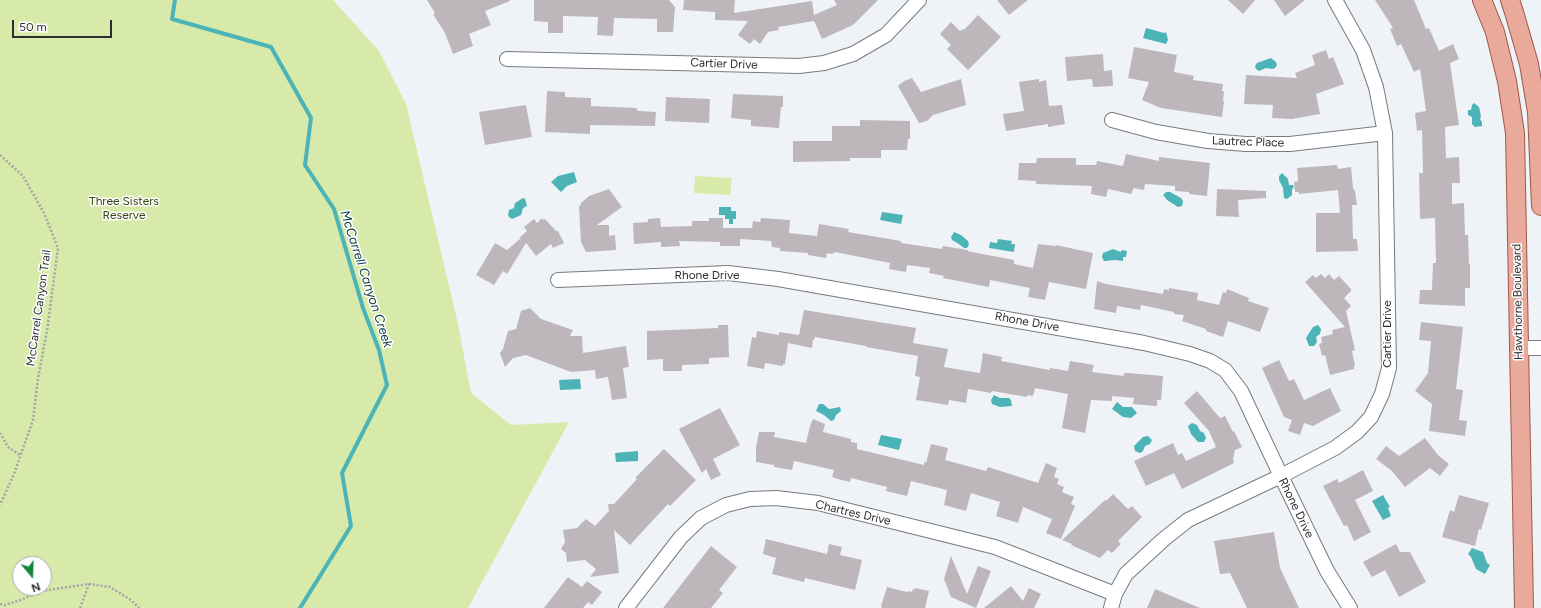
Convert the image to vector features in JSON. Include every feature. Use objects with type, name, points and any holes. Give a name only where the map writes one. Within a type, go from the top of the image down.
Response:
[{"type":"main road","name":"Hawthorne Boulevard","points":[[1482,0],[1495,32],[1507,81],[1514,133],[1524,608]]},
{"type":"main road","points":[[1510,0],[1537,92],[1541,206]]},
{"type":"street","name":"Cartier Drive","points":[[507,59],[799,66],[824,63],[853,54],[886,35],[920,0]]},
{"type":"street","name":"Cartier Drive","points":[[1111,608],[1115,594],[1126,574],[1164,539],[1188,520],[1281,476],[1335,448],[1357,432],[1371,417],[1382,394],[1389,368],[1385,133],[1376,87],[1363,50],[1334,0]]},
{"type":"street","name":"Lautrec Place","points":[[1112,120],[1156,132],[1208,141],[1246,144],[1290,144],[1385,133]]},
{"type":"street","name":"Rhone Drive","points":[[558,280],[736,274],[778,279],[1137,341],[1190,354],[1210,361],[1225,370],[1241,391],[1330,576],[1350,608]]},
{"type":"street","points":[[1519,348],[1541,348]]},
{"type":"street","name":"Chartres Drive","points":[[626,608],[681,537],[702,518],[726,505],[750,499],[776,498],[818,503],[995,546],[1115,594]]},
{"type":"path","name":"McCarrel Canyon Trail","points":[[0,156],[23,176],[44,213],[58,248],[33,420],[14,474],[0,505]]},
{"type":"path","points":[[0,433],[8,448],[20,455]]},
{"type":"path","points":[[80,608],[89,584]]},
{"type":"path","points":[[0,604],[5,605],[42,591],[89,584],[110,587],[131,600],[139,608]]},
{"type":"green space","name":"Three Sisters Reserve","points":[[0,0],[333,0],[379,51],[406,104],[458,324],[471,393],[511,425],[569,422],[468,608],[0,608]]},
{"type":"green space","points":[[695,176],[732,178],[730,195],[694,193]]},
{"type":"water","points":[[1146,28],[1164,33],[1166,32],[1168,40],[1166,44],[1143,38]]},
{"type":"water","points":[[1271,58],[1276,62],[1277,65],[1275,68],[1266,68],[1259,71],[1256,69],[1255,66],[1257,63]]},
{"type":"water","points":[[1474,103],[1479,107],[1482,126],[1475,127],[1472,124],[1472,117],[1468,115],[1468,110],[1471,110]]},
{"type":"water","points":[[574,172],[577,182],[567,186],[561,192],[551,182],[558,176]]},
{"type":"water","points":[[1282,173],[1288,179],[1289,185],[1294,186],[1292,195],[1287,199],[1284,198],[1283,188],[1279,180],[1279,176]]},
{"type":"water","points":[[1166,192],[1170,192],[1181,198],[1183,201],[1182,206],[1178,207],[1167,200],[1163,195]]},
{"type":"water","points":[[523,198],[525,199],[527,206],[523,208],[521,215],[512,219],[508,216],[509,210],[514,208],[515,203]]},
{"type":"water","points":[[719,207],[731,207],[731,211],[736,211],[736,219],[733,219],[733,224],[729,224],[729,219],[725,219],[725,215],[719,215]]},
{"type":"water","points":[[882,212],[903,215],[901,224],[880,220]]},
{"type":"water","points":[[954,232],[961,235],[968,241],[969,244],[967,248],[964,248],[952,240],[951,237]]},
{"type":"water","points":[[998,239],[1012,241],[1011,244],[1015,244],[1014,252],[989,248],[990,242],[997,243]]},
{"type":"water","points":[[1113,249],[1121,252],[1122,250],[1127,251],[1126,257],[1123,257],[1123,261],[1104,261],[1102,257],[1103,253]]},
{"type":"water","points":[[1318,325],[1321,329],[1320,334],[1316,337],[1317,342],[1314,346],[1309,346],[1306,338],[1313,327]]},
{"type":"water","points":[[580,379],[581,389],[560,390],[559,380]]},
{"type":"water","points":[[994,395],[1000,398],[1009,398],[1012,406],[1000,407],[992,404],[991,400]]},
{"type":"water","points":[[1117,402],[1123,407],[1132,407],[1137,413],[1131,418],[1123,417],[1112,409]]},
{"type":"water","points":[[819,404],[823,404],[829,409],[840,407],[841,411],[836,415],[834,420],[831,421],[816,411]]},
{"type":"water","points":[[1192,423],[1197,425],[1200,431],[1204,433],[1206,438],[1204,442],[1198,442],[1191,434],[1188,426]]},
{"type":"water","points":[[881,435],[902,439],[899,450],[878,445]]},
{"type":"water","points":[[1148,436],[1152,440],[1150,444],[1145,446],[1143,451],[1140,453],[1135,451],[1134,446],[1143,437]]},
{"type":"water","points":[[638,451],[638,461],[616,462],[615,453]]},
{"type":"water","points":[[1383,495],[1390,507],[1388,508],[1391,516],[1383,520],[1372,501]]},
{"type":"water","points":[[1472,548],[1483,552],[1487,563],[1490,565],[1485,574],[1476,569],[1471,557],[1468,554]]},
{"type":"building","points":[[427,0],[510,1],[485,11],[491,25],[469,34],[473,46],[453,54],[445,33],[433,14],[435,13]]},
{"type":"building","points":[[534,0],[669,0],[675,7],[673,32],[657,32],[657,19],[614,18],[613,36],[597,35],[598,17],[563,16],[563,33],[548,33],[548,22],[534,21]]},
{"type":"building","points":[[684,0],[735,0],[734,13],[812,1],[814,15],[837,5],[834,0],[878,0],[853,25],[822,39],[814,21],[778,27],[779,30],[768,32],[760,44],[754,39],[750,44],[738,35],[748,21],[715,20],[715,12],[683,10]]},
{"type":"building","points":[[997,0],[1028,0],[1009,15]]},
{"type":"building","points":[[1228,0],[1255,0],[1243,14]]},
{"type":"building","points":[[1274,0],[1305,0],[1285,16]]},
{"type":"building","points":[[1375,0],[1414,0],[1426,29],[1429,28],[1439,51],[1453,44],[1459,59],[1450,63],[1459,125],[1445,127],[1446,158],[1459,157],[1460,183],[1452,183],[1452,204],[1464,203],[1465,235],[1468,235],[1470,288],[1465,288],[1465,306],[1419,304],[1420,290],[1432,290],[1433,263],[1436,263],[1435,218],[1420,219],[1419,173],[1423,173],[1422,130],[1417,131],[1415,113],[1426,111],[1420,69],[1414,72],[1401,44],[1397,46],[1390,29],[1393,28]]},
{"type":"building","points":[[978,15],[1001,37],[968,70],[947,49],[951,45],[940,34],[951,22],[960,31],[963,29],[964,30]]},
{"type":"building","points":[[1134,47],[1177,55],[1174,72],[1194,76],[1193,80],[1223,84],[1222,91],[1224,91],[1224,101],[1222,117],[1161,108],[1142,100],[1149,82],[1128,78]]},
{"type":"building","points":[[1326,50],[1329,59],[1333,57],[1344,84],[1316,94],[1320,114],[1292,119],[1272,118],[1273,105],[1244,104],[1246,75],[1297,78],[1295,73],[1315,65],[1312,55]]},
{"type":"building","points":[[1103,54],[1104,71],[1112,70],[1113,86],[1093,87],[1092,79],[1067,81],[1065,57]]},
{"type":"building","points":[[912,78],[921,92],[961,79],[966,105],[933,115],[927,121],[919,123],[898,86],[904,81]]},
{"type":"building","points":[[1039,79],[1039,82],[1046,80],[1049,106],[1062,105],[1065,124],[1048,127],[1048,124],[1006,131],[1003,114],[1024,111],[1019,82]]},
{"type":"building","points":[[547,91],[565,92],[565,97],[591,98],[591,106],[636,108],[638,111],[656,112],[655,126],[590,125],[590,134],[545,132]]},
{"type":"building","points":[[733,94],[783,96],[783,107],[781,107],[779,128],[751,126],[751,120],[731,118]]},
{"type":"building","points":[[666,97],[710,99],[709,123],[665,121]]},
{"type":"building","points":[[526,105],[532,137],[485,145],[479,112]]},
{"type":"building","points":[[860,120],[910,121],[910,139],[908,139],[907,150],[881,150],[881,158],[850,158],[850,161],[793,162],[793,141],[832,141],[832,126],[860,126]]},
{"type":"building","points":[[1126,154],[1159,161],[1159,157],[1210,163],[1207,196],[1175,191],[1175,186],[1145,184],[1144,190],[1134,188],[1131,194],[1108,189],[1106,197],[1091,194],[1092,186],[1036,184],[1036,181],[1018,180],[1019,163],[1036,163],[1037,158],[1076,158],[1076,165],[1096,165],[1097,161],[1123,166]]},
{"type":"building","points":[[1337,165],[1338,169],[1351,167],[1353,188],[1355,191],[1357,205],[1352,205],[1353,239],[1357,239],[1358,251],[1316,252],[1316,213],[1340,213],[1338,190],[1299,194],[1299,192],[1295,192],[1294,182],[1298,181],[1297,168]]},
{"type":"building","points":[[609,189],[622,207],[597,225],[609,225],[609,236],[615,235],[616,250],[586,252],[581,242],[579,207],[589,196]]},
{"type":"building","points":[[1217,189],[1266,191],[1266,198],[1238,200],[1239,217],[1216,216]]},
{"type":"building","points":[[542,218],[543,220],[545,219],[556,231],[558,231],[564,243],[553,248],[551,244],[536,256],[526,243],[507,274],[503,271],[494,285],[476,275],[495,243],[507,250],[527,231],[524,227],[534,219],[537,223]]},
{"type":"building","points":[[660,218],[661,227],[692,226],[692,221],[709,221],[709,218],[723,218],[723,228],[752,228],[753,221],[760,222],[761,218],[790,220],[789,233],[817,236],[819,224],[849,229],[848,232],[901,241],[901,243],[942,249],[943,246],[968,250],[967,251],[1014,260],[1014,264],[1033,268],[1038,244],[1056,245],[1093,253],[1086,289],[1049,282],[1045,300],[1028,297],[1030,288],[990,280],[989,287],[943,278],[944,276],[929,273],[930,268],[907,265],[906,272],[889,269],[890,263],[835,252],[832,254],[827,253],[826,258],[808,255],[808,253],[780,251],[780,248],[772,247],[771,241],[740,239],[740,246],[720,246],[720,242],[679,241],[680,246],[661,247],[661,242],[634,244],[633,223],[648,222],[648,219]]},
{"type":"building","points":[[1321,274],[1325,278],[1329,274],[1334,280],[1339,276],[1351,289],[1351,291],[1344,298],[1351,306],[1346,311],[1355,350],[1352,351],[1355,366],[1354,369],[1330,375],[1325,355],[1322,356],[1319,344],[1322,343],[1321,337],[1333,334],[1332,330],[1345,327],[1305,282],[1313,275],[1316,278]]},
{"type":"building","points":[[1097,281],[1106,284],[1163,294],[1164,289],[1169,290],[1169,288],[1198,293],[1197,300],[1219,305],[1223,292],[1226,293],[1227,289],[1249,298],[1248,301],[1269,308],[1260,332],[1228,321],[1223,337],[1206,331],[1206,329],[1182,321],[1184,315],[1174,314],[1174,312],[1141,305],[1140,310],[1117,306],[1116,313],[1094,309]]},
{"type":"building","points":[[530,308],[541,319],[573,330],[570,336],[582,336],[583,353],[626,346],[629,367],[623,368],[627,398],[612,400],[608,377],[596,379],[595,370],[571,372],[526,355],[513,358],[505,367],[500,353],[503,349],[508,331],[516,329],[521,311]]},
{"type":"building","points":[[804,310],[916,328],[913,343],[948,349],[944,367],[980,373],[983,353],[1002,357],[1001,361],[1050,370],[1050,368],[1068,371],[1070,361],[1094,365],[1092,372],[1124,376],[1124,373],[1128,373],[1163,376],[1161,400],[1157,400],[1157,406],[1133,404],[1134,398],[1112,396],[1112,401],[1091,400],[1085,433],[1062,428],[1068,394],[1035,388],[1033,396],[1027,395],[1027,397],[992,391],[991,393],[968,389],[966,403],[949,400],[948,405],[916,400],[920,377],[915,376],[918,356],[815,337],[812,348],[788,343],[785,364],[783,364],[783,366],[765,363],[764,369],[747,366],[752,337],[756,338],[757,331],[779,335],[779,332],[799,335]]},
{"type":"building","points":[[1421,322],[1463,327],[1456,389],[1463,390],[1459,420],[1467,421],[1465,436],[1429,431],[1432,404],[1415,391],[1428,373],[1431,341],[1419,340]]},
{"type":"building","points":[[718,325],[728,325],[729,357],[709,358],[709,364],[682,365],[682,371],[663,371],[663,359],[647,360],[647,331],[718,328]]},
{"type":"building","points":[[1279,360],[1289,381],[1294,379],[1304,400],[1330,388],[1341,411],[1313,426],[1304,423],[1300,435],[1288,431],[1292,420],[1284,417],[1262,368]]},
{"type":"building","points":[[1197,391],[1220,418],[1225,416],[1233,432],[1234,431],[1242,447],[1235,450],[1233,459],[1234,463],[1182,489],[1174,473],[1146,486],[1134,461],[1173,443],[1178,455],[1182,453],[1186,461],[1216,447],[1209,431],[1184,403]]},
{"type":"building","points":[[720,408],[740,445],[713,459],[721,475],[711,480],[706,469],[702,473],[679,429]]},
{"type":"building","points":[[813,419],[825,424],[823,432],[851,439],[851,442],[857,443],[857,449],[924,465],[924,462],[926,463],[931,444],[948,448],[945,460],[986,471],[988,467],[1038,483],[1046,463],[1057,468],[1054,477],[1059,479],[1057,484],[1064,487],[1062,492],[1074,497],[1071,504],[1075,506],[1061,539],[1046,533],[1052,519],[1023,507],[1018,523],[996,516],[1000,502],[971,493],[966,511],[944,505],[947,490],[911,481],[907,496],[886,491],[887,487],[851,478],[850,482],[832,477],[834,470],[794,461],[792,470],[756,462],[756,448],[759,432],[775,432],[774,437],[806,443]]},
{"type":"building","points":[[1425,438],[1438,455],[1449,464],[1440,476],[1430,468],[1405,487],[1392,471],[1376,459],[1386,446],[1399,456]]},
{"type":"building","points":[[664,449],[696,480],[670,506],[668,504],[630,545],[614,530],[619,573],[590,577],[596,569],[585,560],[567,562],[566,553],[561,549],[565,542],[563,530],[577,528],[586,519],[595,526],[609,511],[608,504],[614,504],[637,479],[635,478]]},
{"type":"building","points":[[1363,470],[1373,491],[1355,500],[1371,532],[1354,541],[1347,525],[1344,526],[1323,486],[1337,479],[1339,483]]},
{"type":"building","points":[[1113,494],[1128,509],[1132,506],[1142,517],[1118,541],[1121,544],[1112,553],[1108,550],[1100,558],[1062,540],[1105,500],[1106,501]]},
{"type":"building","points":[[1459,495],[1489,503],[1481,530],[1479,529],[1475,546],[1442,537],[1450,510],[1454,512]]},
{"type":"building","points":[[1274,532],[1280,568],[1299,608],[1247,608],[1230,573],[1220,574],[1214,541]]},
{"type":"building","points":[[766,539],[827,554],[829,544],[842,547],[840,555],[862,560],[855,590],[805,578],[804,582],[772,574],[776,558],[763,554]]},
{"type":"building","points":[[1396,544],[1400,552],[1410,552],[1426,582],[1399,597],[1385,570],[1372,577],[1363,562]]},
{"type":"building","points":[[711,546],[737,567],[719,590],[723,593],[711,608],[663,608]]},
{"type":"building","points":[[951,556],[967,594],[978,566],[991,571],[976,608],[951,597],[944,579]]},
{"type":"building","points":[[568,577],[582,587],[587,581],[602,592],[592,605],[588,602],[583,608],[544,608]]},
{"type":"building","points":[[1011,586],[1023,601],[1029,588],[1041,594],[1034,608],[984,608]]},
{"type":"building","points":[[887,587],[907,592],[912,592],[915,588],[929,591],[925,608],[882,608],[881,606]]},
{"type":"building","points":[[1155,589],[1200,608],[1147,608]]},
{"type":"waterway","name":"McCarrell Canyon Creek","points":[[175,0],[172,19],[271,47],[311,118],[305,165],[334,209],[363,308],[379,350],[387,385],[342,473],[351,526],[300,608]]}]
